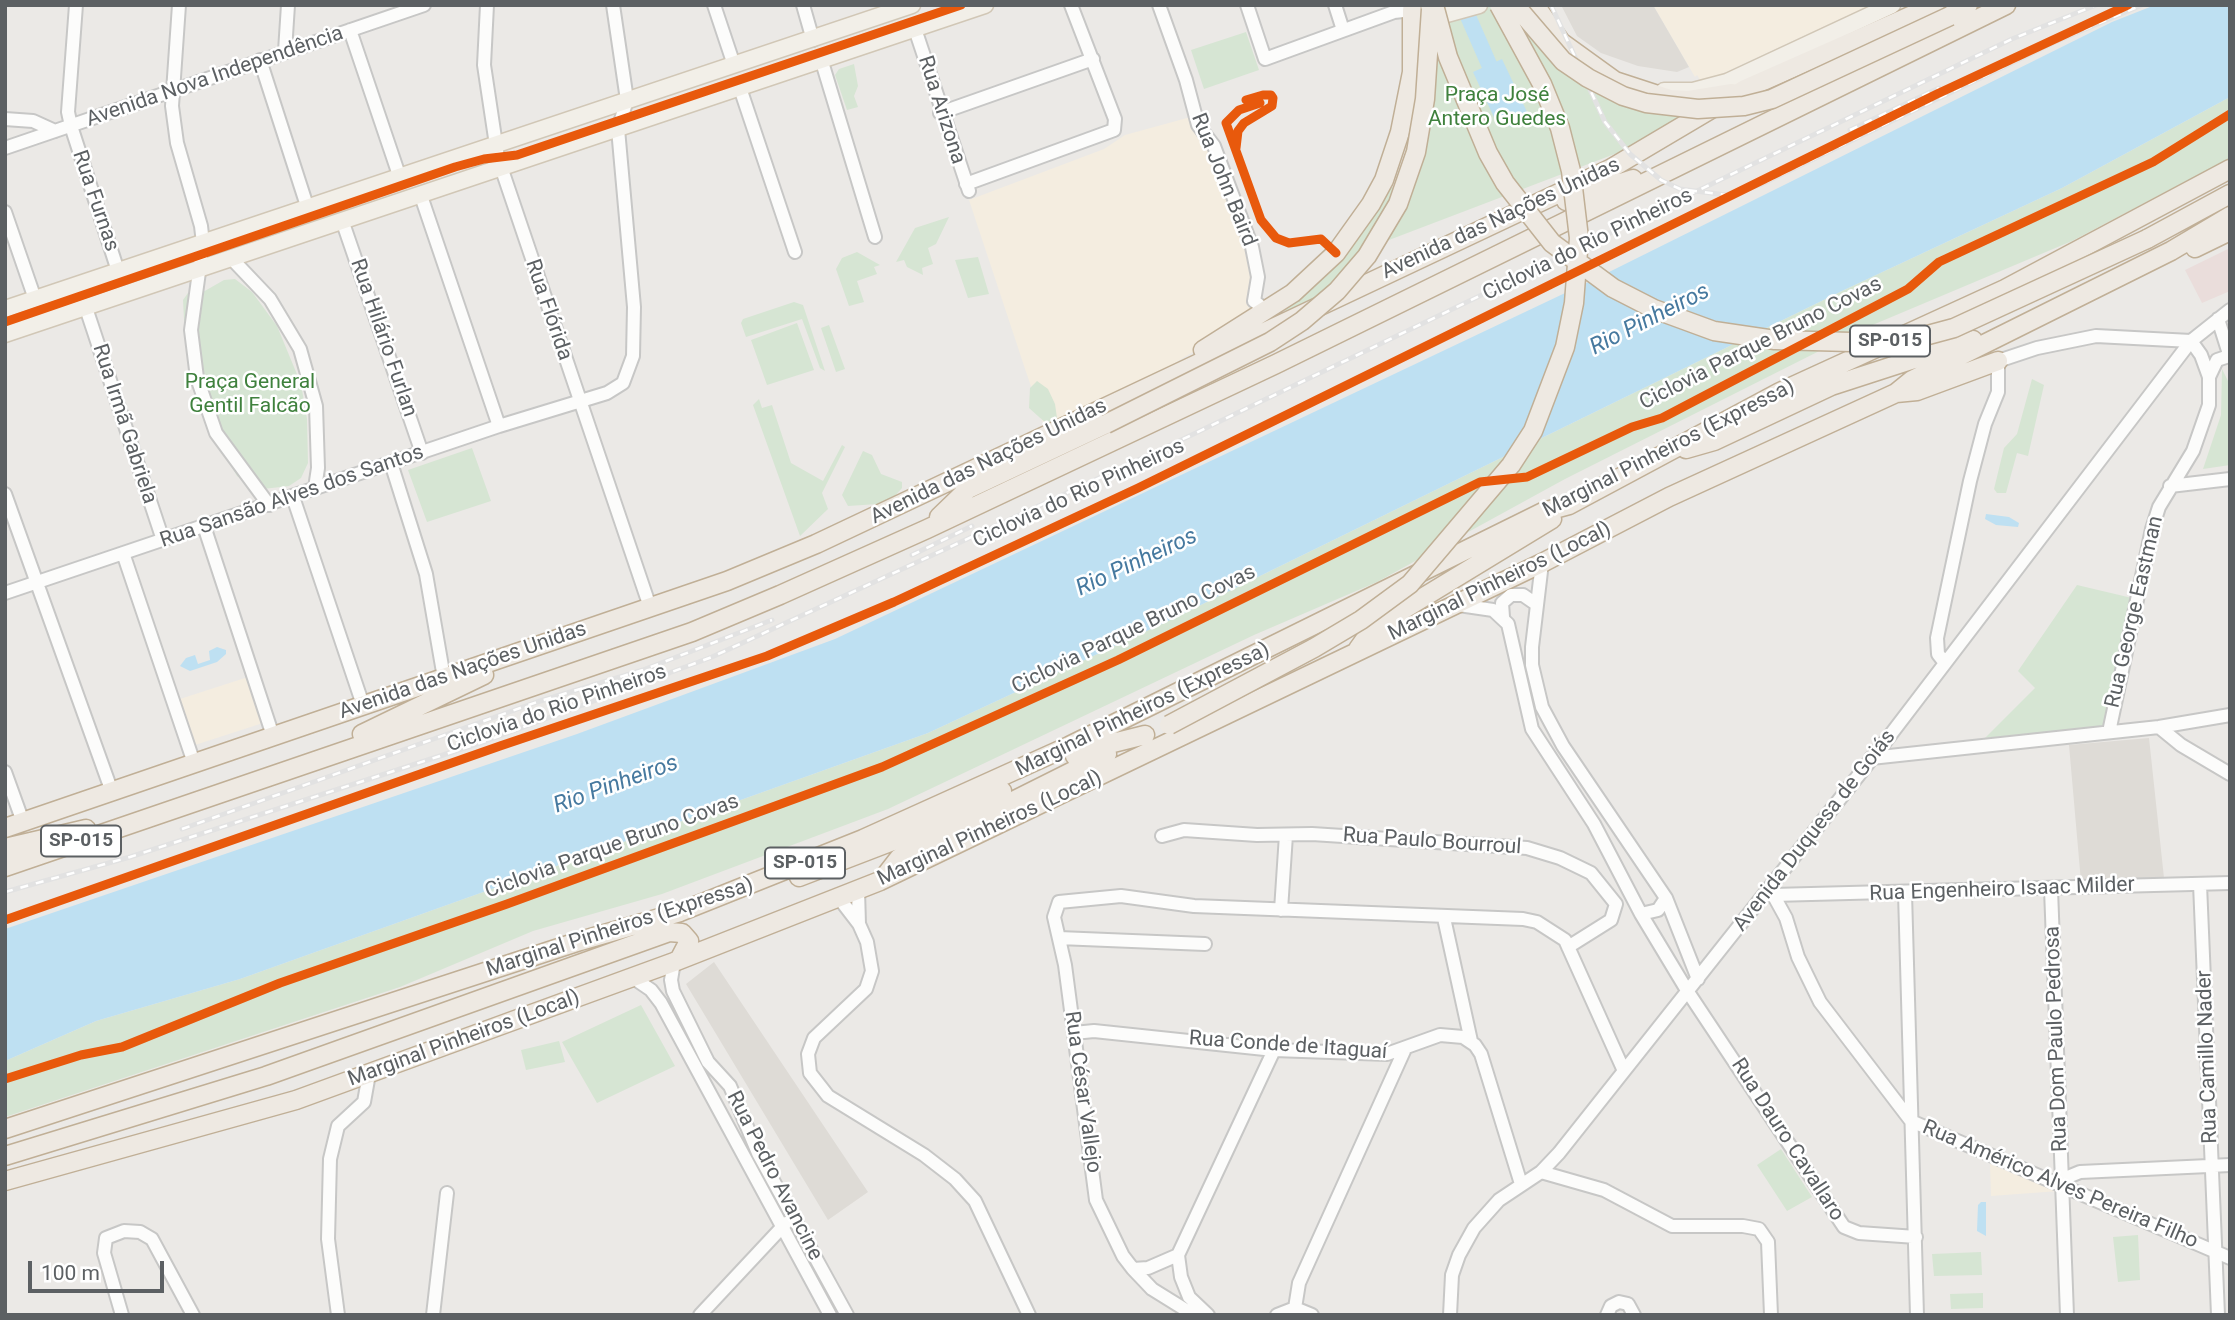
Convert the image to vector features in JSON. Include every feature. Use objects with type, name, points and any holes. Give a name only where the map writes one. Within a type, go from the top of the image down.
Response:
[{"type":"highway","points":[[880,881],[900,858],[1144,735],[1169,725],[1361,620],[1410,584],[1503,476],[1533,431],[1566,347],[1574,303],[1579,237],[1571,171],[1560,128],[1542,84],[1499,5]]},
{"type":"highway","points":[[1515,5],[1563,61],[1588,78],[1623,96],[1646,103],[1698,110],[1744,106],[1772,99],[1976,5]]},
{"type":"highway","points":[[1535,5],[1548,27],[1578,57],[1633,89],[1670,99],[1689,100],[1745,89]]},
{"type":"highway","name":"Avenida das Nações Unidas","points":[[5,828],[557,640],[816,544],[1610,169],[1745,89],[1935,5]]},
{"type":"highway","name":"SP-015","points":[[5,867],[692,632],[927,529],[1276,363],[2006,5]]},
{"type":"highway","points":[[1169,376],[1261,306],[1293,293],[1352,235],[1384,180],[1408,96],[1414,44],[1411,8]]},
{"type":"highway","points":[[1436,8],[1448,57],[1489,153],[1505,184],[1552,243],[1614,288],[1654,309],[1714,331],[1775,340],[1851,342],[1887,341],[1928,335],[1954,328],[2147,239],[2230,194]]},
{"type":"highway","points":[[927,529],[968,489],[1270,342],[1302,321],[1337,291],[1367,256],[1398,204],[1416,152],[1436,8]]},
{"type":"highway","name":"Marginal Pinheiros (Expressa)","points":[[5,1129],[723,896],[955,799],[1044,758],[1544,512],[1569,505],[1780,392],[2004,289],[2230,169]]},
{"type":"highway","points":[[1472,233],[1615,184],[1670,170]]},
{"type":"highway","points":[[1896,393],[1912,380],[2171,251],[2230,216]]},
{"type":"highway","points":[[2171,251],[2190,251],[2230,231]]},
{"type":"highway","points":[[1649,460],[1714,441],[1801,399],[1878,369],[1980,338],[1993,339]]},
{"type":"highway","points":[[1896,393],[1917,391],[1998,361]]},
{"type":"highway","name":"Marginal Pinheiros (Local)","points":[[5,1181],[296,1100],[632,976],[675,967],[880,881],[1059,798],[1542,564],[1682,491],[1896,393]]},
{"type":"highway","points":[[1356,652],[1373,628],[1549,522],[1569,505]]},
{"type":"highway","points":[[306,763],[557,640]]},
{"type":"highway","points":[[723,896],[787,881],[880,848],[1093,748],[1144,735]]},
{"type":"highway","points":[[5,848],[158,815]]},
{"type":"highway","points":[[5,1156],[266,1076],[669,932],[687,936],[688,946],[675,967]]},
{"type":"main road","points":[[5,309],[813,40],[877,11],[912,5]]},
{"type":"main road","points":[[5,334],[344,223],[985,5]]},
{"type":"main road","points":[[1411,8],[1479,5]]},
{"type":"main road","points":[[1633,89],[1676,92],[1718,85],[1892,5]]},
{"type":"main road","points":[[877,11],[897,35]]},
{"type":"street","name":"Rua Furnas","points":[[76,5],[68,112],[118,271]]},
{"type":"street","points":[[179,5],[172,110],[177,143],[201,226],[203,243],[191,330],[201,395],[216,433],[269,505]]},
{"type":"street","points":[[285,51],[288,5]]},
{"type":"street","name":"Avenida Nova Independência","points":[[5,148],[350,30],[385,12],[424,5]]},
{"type":"street","name":"Rua Flórida","points":[[487,5],[484,65],[495,145],[501,168],[650,607]]},
{"type":"street","points":[[613,5],[627,100],[618,129]]},
{"type":"street","points":[[714,5],[734,65]]},
{"type":"street","points":[[803,5],[813,40]]},
{"type":"street","points":[[940,113],[1093,59],[1071,5]]},
{"type":"street","name":"Rua John Baird","points":[[1159,5],[1186,80],[1198,125],[1214,146],[1252,247],[1261,306]]},
{"type":"street","points":[[1247,5],[1265,59],[1411,8]]},
{"type":"street","points":[[1335,5],[1343,30]]},
{"type":"street","name":"Rua Arizona","points":[[915,29],[940,113],[968,188],[1111,134],[1115,119],[1093,59]]},
{"type":"street","points":[[350,30],[400,178]]},
{"type":"street","points":[[260,60],[309,209]]},
{"type":"street","points":[[822,62],[875,237]]},
{"type":"street","points":[[740,88],[795,252]]},
{"type":"street","points":[[5,119],[33,121],[55,131]]},
{"type":"street","name":"Rua Sansão Alves dos Santos","points":[[5,593],[617,388],[627,377],[633,355],[634,307],[618,129]]},
{"type":"street","points":[[421,196],[499,426]]},
{"type":"street","points":[[5,212],[35,299]]},
{"type":"street","name":"Rua Hilário Furlan","points":[[344,223],[422,453]]},
{"type":"street","points":[[232,260],[270,299],[300,349],[316,406],[318,468],[315,488]]},
{"type":"street","name":"Rua Irmã Gabriela","points":[[86,308],[163,540]]},
{"type":"street","name":"Avenida Duquesa de Goiás","points":[[1450,1315],[1452,1275],[1466,1240],[1499,1200],[1541,1172],[1772,892],[1871,758],[2190,341],[2230,310]]},
{"type":"street","points":[[2209,377],[2217,360],[2230,357],[2218,319]]},
{"type":"street","points":[[1945,663],[1936,647],[1939,627],[1970,481],[1985,424],[1998,393],[1998,361],[2048,345],[2096,336],[2190,341],[2201,355],[2209,377]]},
{"type":"street","name":"Rua George Eastman","points":[[2109,732],[2152,528],[2170,486],[2193,451],[2205,423],[2209,377]]},
{"type":"street","points":[[391,463],[426,574],[444,678]]},
{"type":"street","points":[[2170,486],[2230,479]]},
{"type":"street","points":[[5,494],[112,792]]},
{"type":"street","points":[[293,497],[363,705]]},
{"type":"street","points":[[204,526],[274,736]]},
{"type":"street","points":[[124,553],[194,763]]},
{"type":"street","points":[[1542,564],[1532,665],[1542,707],[1563,746],[1666,898],[1698,979]]},
{"type":"street","points":[[1503,617],[1502,603],[1511,594],[1523,595],[1536,604]]},
{"type":"street","points":[[1456,605],[1488,609],[1503,617]]},
{"type":"street","name":"Rua Dauro Cavallaro","points":[[1503,617],[1513,634],[1521,687],[1532,729],[1594,824],[1641,914],[1688,992],[1844,1227],[1859,1233],[1916,1237]]},
{"type":"street","points":[[1871,758],[2159,727],[2230,715]]},
{"type":"street","points":[[2194,752],[2188,733],[2198,720]]},
{"type":"street","points":[[2159,727],[2230,774]]},
{"type":"street","points":[[1885,742],[1910,754]]},
{"type":"street","points":[[5,772],[23,822]]},
{"type":"street","name":"Rua Paulo Bourroul","points":[[1162,836],[1184,830],[1527,848],[1572,862],[1600,880],[1616,908],[1611,920],[1568,947]]},
{"type":"street","points":[[1286,835],[1280,910],[1530,920],[1556,932],[1568,947],[1624,1071]]},
{"type":"street","name":"Rua Engenheiro Isaac Milder","points":[[1772,892],[1905,893],[2230,883]]},
{"type":"street","name":"Rua Camillo Nader","points":[[2200,884],[2218,1315]]},
{"type":"street","name":"Rua Dom Paulo Pedrosa","points":[[2052,889],[2067,1315]]},
{"type":"street","points":[[858,890],[859,924]]},
{"type":"street","name":"Rua Américo Alves Pereira Filho","points":[[1772,892],[1820,1002],[1910,1121],[1961,1144],[2063,1181],[2230,1258]]},
{"type":"street","points":[[1905,893],[1917,1315]]},
{"type":"street","name":"Rua César Vallejo","points":[[1194,1315],[1152,1289],[1133,1269],[1116,1244],[1097,1200],[1074,1033],[1054,917],[1055,906],[1064,901],[1121,896],[1194,906],[1280,910]]},
{"type":"street","points":[[839,898],[859,924],[867,942],[872,971],[866,989],[814,1038],[808,1054],[810,1073],[828,1096],[923,1155],[955,1179],[975,1201],[1029,1315]]},
{"type":"street","points":[[1641,914],[1658,910],[1666,898]]},
{"type":"street","points":[[1444,918],[1471,1041],[1481,1054],[1521,1184]]},
{"type":"street","points":[[1059,938],[1205,944]]},
{"type":"street","points":[[651,990],[675,967]]},
{"type":"street","name":"Rua Pedro Avancine","points":[[675,967],[708,1062],[730,1086],[758,1153],[847,1315]]},
{"type":"street","name":"Rua Pedro Avancine","points":[[632,976],[651,990],[724,1116],[780,1228],[830,1315]]},
{"type":"street","points":[[1675,1008],[1688,1006],[1700,1009]]},
{"type":"street","name":"Rua Conde de Itaguaí","points":[[1074,1033],[1094,1031],[1274,1050],[1387,1054],[1404,1051],[1440,1035],[1456,1035],[1471,1041]]},
{"type":"street","points":[[1208,1315],[1189,1297],[1181,1278],[1178,1255],[1274,1050]]},
{"type":"street","points":[[1295,1308],[1299,1283],[1404,1051]]},
{"type":"street","points":[[338,1315],[328,1239],[330,1160],[338,1126],[364,1102],[369,1074]]},
{"type":"street","points":[[706,1086],[720,1076]]},
{"type":"street","points":[[715,1104],[726,1104],[734,1099]]},
{"type":"street","points":[[2063,1181],[2080,1172],[2230,1165]]},
{"type":"street","points":[[1541,1172],[1604,1190],[1672,1226],[1751,1226],[1765,1234],[1768,1242],[1771,1315]]},
{"type":"street","points":[[433,1315],[447,1193]]},
{"type":"street","points":[[700,1315],[793,1217]]},
{"type":"street","points":[[122,1315],[107,1266],[104,1245],[114,1233],[140,1232],[152,1239],[193,1315]]},
{"type":"street","points":[[1133,1269],[1148,1268],[1178,1255]]},
{"type":"street","points":[[1607,1315],[1611,1306],[1619,1302],[1628,1304],[1634,1315]]},
{"type":"street","points":[[1277,1315],[1295,1308],[1312,1315]]},
{"type":"shaded area","points":[[1561,5],[1653,5],[1689,67],[1677,72],[1638,66],[1601,53],[1577,36]]},
{"type":"shaded area","points":[[1653,5],[1870,5],[1702,83],[1697,75],[1695,77]]},
{"type":"shaded area","points":[[1198,115],[1252,247],[1257,306],[1241,323],[1153,376],[1046,432],[969,200],[1104,149],[1125,135]]},
{"type":"shaded area","points":[[2230,248],[2230,291],[2202,303],[2185,270]]},
{"type":"shaded area","points":[[248,677],[263,723],[195,745],[180,699]]},
{"type":"shaded area","points":[[2149,738],[2164,878],[2081,882],[2069,745]]},
{"type":"shaded area","points":[[714,962],[868,1192],[828,1220],[686,984]]},
{"type":"shaded area","points":[[1990,1164],[2059,1189],[2059,1191],[1991,1196]]},
{"type":"green space","name":"Praça José Antero Guedes","points":[[1413,5],[1523,5],[1559,52],[1694,114],[1633,147],[1368,248],[1336,285],[1289,315],[1282,308],[1326,276],[1354,243],[1385,193],[1398,183],[1410,155],[1406,140]]},
{"type":"green space","points":[[1246,32],[1259,70],[1204,89],[1191,50]]},
{"type":"green space","points":[[854,64],[858,86],[854,96],[858,107],[847,110],[835,75],[839,69]]},
{"type":"green space","points":[[2230,97],[2230,158],[2072,241],[1863,329],[1565,479],[1377,582],[1254,635],[888,809],[662,894],[533,931],[400,987],[5,1117],[5,1061],[96,1021],[240,979],[928,733],[1166,622],[1844,290],[2062,188]]},
{"type":"green space","points":[[949,217],[936,244],[928,248],[933,264],[922,268],[923,275],[907,267],[904,260],[896,262],[915,228]]},
{"type":"green space","points":[[857,252],[880,265],[874,267],[877,274],[857,281],[864,302],[849,306],[836,269],[842,258]]},
{"type":"green space","points":[[978,257],[989,294],[968,298],[955,260]]},
{"type":"green space","name":"Praça General Gentil Falcão","points":[[235,279],[252,292],[277,326],[301,384],[307,419],[308,463],[301,478],[289,486],[263,489],[237,476],[205,423],[194,386],[185,339],[183,300],[188,293],[203,292],[224,280]]},
{"type":"green space","points":[[794,302],[803,305],[825,371],[820,368],[802,319],[746,337],[741,323],[743,319]]},
{"type":"green space","points":[[797,323],[814,370],[767,385],[751,340]]},
{"type":"green space","points":[[829,325],[845,369],[836,372],[821,328]]},
{"type":"green space","points":[[2222,369],[2230,385],[2230,465],[2203,469],[2221,415]]},
{"type":"green space","points":[[2032,379],[2044,385],[2028,456],[2017,453],[2006,493],[1997,493],[1994,489],[2004,448],[2017,434]]},
{"type":"green space","points":[[1037,381],[1048,389],[1055,404],[1057,418],[1048,425],[1029,408],[1030,388]]},
{"type":"green space","points":[[759,399],[762,408],[772,405],[791,463],[823,481],[842,445],[845,447],[822,493],[828,509],[800,536],[753,405]]},
{"type":"green space","points":[[472,448],[491,501],[427,522],[408,470]]},
{"type":"green space","points":[[863,451],[872,455],[881,474],[902,482],[902,488],[893,498],[878,504],[848,506],[842,495]]},
{"type":"green space","points":[[2077,585],[2132,598],[2105,726],[1985,738],[2035,688],[2018,671]]},
{"type":"green space","points":[[641,1005],[675,1066],[597,1103],[562,1042]]},
{"type":"green space","points":[[559,1041],[565,1062],[526,1070],[521,1050]]},
{"type":"green space","points":[[1781,1149],[1812,1197],[1787,1211],[1757,1165]]},
{"type":"green space","points":[[2138,1235],[2140,1280],[2118,1282],[2113,1237]]},
{"type":"green space","points":[[1981,1252],[1982,1275],[1934,1276],[1932,1254]]},
{"type":"green space","points":[[1983,1293],[1983,1308],[1951,1309],[1950,1294]]},
{"type":"water","name":"Rio Pinheiros","points":[[2155,5],[2230,5],[2230,97],[2062,188],[1844,290],[1166,622],[928,733],[240,979],[96,1021],[5,1061],[5,929],[577,734],[835,639],[1601,276],[2112,22]]},
{"type":"water","points":[[1502,59],[1527,112],[1498,126],[1473,72]]},
{"type":"water","points":[[1986,514],[2009,517],[2019,523],[2018,527],[1996,525],[1985,519]]},
{"type":"water","points":[[217,647],[226,650],[226,654],[217,662],[190,671],[180,666],[186,658],[195,655],[198,664],[210,660],[209,651]]},
{"type":"water","points":[[1986,1202],[1986,1236],[1977,1231],[1978,1205]]},
{"type":"waterway","points":[[1463,5],[1513,119]]},
{"type":"railway","points":[[1551,5],[1605,122],[1630,154],[1661,180],[1680,189],[1726,195],[1762,184],[2055,42],[2142,5]]},
{"type":"railway","points":[[5,892],[130,857],[486,741],[712,657],[1177,442],[2012,39],[2096,5]]},
{"type":"railway","points":[[1850,130],[1939,88]]},
{"type":"railway","points":[[912,555],[972,526]]},
{"type":"railway","points":[[182,829],[537,702],[643,670],[772,620]]},
{"type":"cycle path","points":[[5,322],[455,167],[484,159],[517,155],[961,5]]},
{"type":"cycle path","name":"Ciclovia do Rio Pinheiros","points":[[5,920],[500,746],[767,656],[894,602],[1138,488],[1937,94],[2128,5]]},
{"type":"cycle path","points":[[1236,148],[1238,131],[1244,123],[1272,106],[1273,98],[1271,95],[1263,95],[1246,100]]},
{"type":"cycle path","points":[[1260,103],[1239,110],[1226,123],[1261,220],[1276,238],[1289,243],[1321,239],[1336,253]]},
{"type":"cycle path","name":"Ciclovia Parque Bruno Covas","points":[[5,1079],[81,1055],[122,1047],[280,983],[507,904],[882,767],[1118,660],[1480,482],[1527,477],[1632,427],[1662,418],[1908,289],[1939,262],[2153,162],[2230,114]]}]
